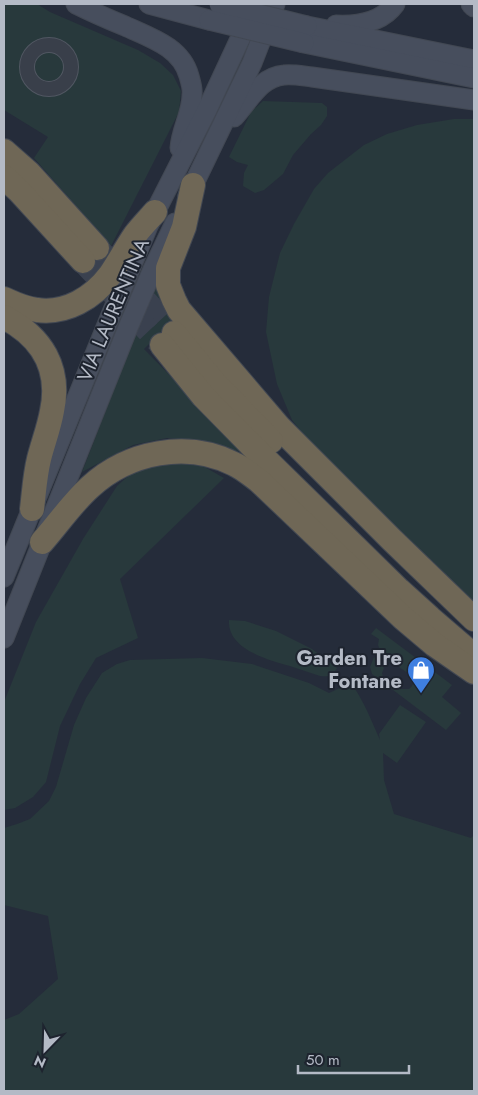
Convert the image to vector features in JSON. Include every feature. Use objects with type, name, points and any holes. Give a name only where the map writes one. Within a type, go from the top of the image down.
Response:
[{"type":"highway","points":[[4,152],[29,173],[90,254],[4,177]]},
{"type":"highway","points":[[193,185],[184,227],[168,268],[168,285],[179,310],[283,431],[474,619]]},
{"type":"highway","points":[[4,299],[25,308],[47,311],[66,308],[90,296],[102,285],[135,235],[155,212]]},
{"type":"highway","points":[[4,317],[26,332],[41,347],[48,360],[54,382],[52,412],[39,461],[32,509]]},
{"type":"highway","points":[[474,634],[420,587],[279,449],[214,382],[168,339],[203,396],[399,590],[474,656]]},
{"type":"highway","points":[[42,542],[90,486],[126,462],[146,455],[167,452],[192,452],[212,456],[235,464],[259,481],[403,618],[440,649],[474,672]]},
{"type":"main road","points":[[76,4],[159,42],[176,53],[184,64],[190,79],[192,95],[180,144],[180,164]]},
{"type":"main road","points":[[149,4],[209,20],[474,60]]},
{"type":"main road","points":[[220,4],[305,34],[474,78]]},
{"type":"main road","name":"VIA LAURENTINA","points":[[4,577],[155,212],[240,39],[254,4]]},
{"type":"main road","name":"VIA LAURENTINA","points":[[4,638],[142,295],[163,247],[252,64],[275,4]]},
{"type":"main road","points":[[252,64],[283,4]]},
{"type":"main road","points":[[305,34],[378,19],[392,9],[395,4]]},
{"type":"main road","points":[[471,4],[474,7]]},
{"type":"main road","points":[[219,132],[239,112],[260,86],[277,76],[312,77],[474,100]]},
{"type":"shaded area","points":[[4,4],[37,4],[50,12],[138,50],[160,63],[173,75],[181,91],[179,112],[111,246],[34,158],[48,137],[4,110]]},
{"type":"shaded area","points":[[263,101],[322,103],[327,107],[327,116],[293,155],[283,174],[264,190],[255,193],[243,186],[244,173],[248,165],[237,162],[229,157],[251,112]]},
{"type":"shaded area","points":[[454,119],[474,119],[474,603],[309,441],[292,420],[277,384],[266,332],[269,297],[280,253],[314,189],[328,173],[364,145],[387,134],[417,125]]},
{"type":"shaded area","points":[[162,274],[176,317],[144,349],[247,454],[208,442],[167,438],[133,445],[82,472],[134,338]]},
{"type":"shaded area","points":[[175,463],[203,466],[224,478],[120,579],[138,638],[96,658],[80,684],[60,726],[46,782],[33,797],[15,808],[4,810],[4,702],[36,622],[83,539],[117,486],[135,470],[152,465]]},
{"type":"shaded area","points":[[229,620],[245,621],[276,631],[312,649],[337,668],[330,675],[320,676],[250,652],[235,639],[230,630]]},
{"type":"shaded area","points":[[376,628],[452,685],[442,697],[461,713],[446,730],[372,674],[370,667],[374,657],[384,668],[383,677],[399,689],[409,689],[413,683],[412,676],[399,667],[400,663],[385,662],[378,654],[380,650],[378,645],[379,639],[371,634]]},
{"type":"shaded area","points":[[202,658],[252,664],[309,683],[329,693],[351,683],[364,704],[380,740],[379,734],[400,705],[426,722],[397,763],[383,753],[384,780],[394,814],[471,838],[474,835],[474,1091],[4,1091],[4,1020],[19,1014],[58,979],[48,916],[4,905],[4,828],[30,819],[49,801],[56,787],[74,725],[86,698],[102,673],[117,664],[130,660]]},
{"type":"tunnel","points":[[97,248],[174,333]]},
{"type":"tunnel","points":[[83,261],[162,345]]},
{"type":"place","name":"Garden Tre Fontane","points":[[421,694]]}]
